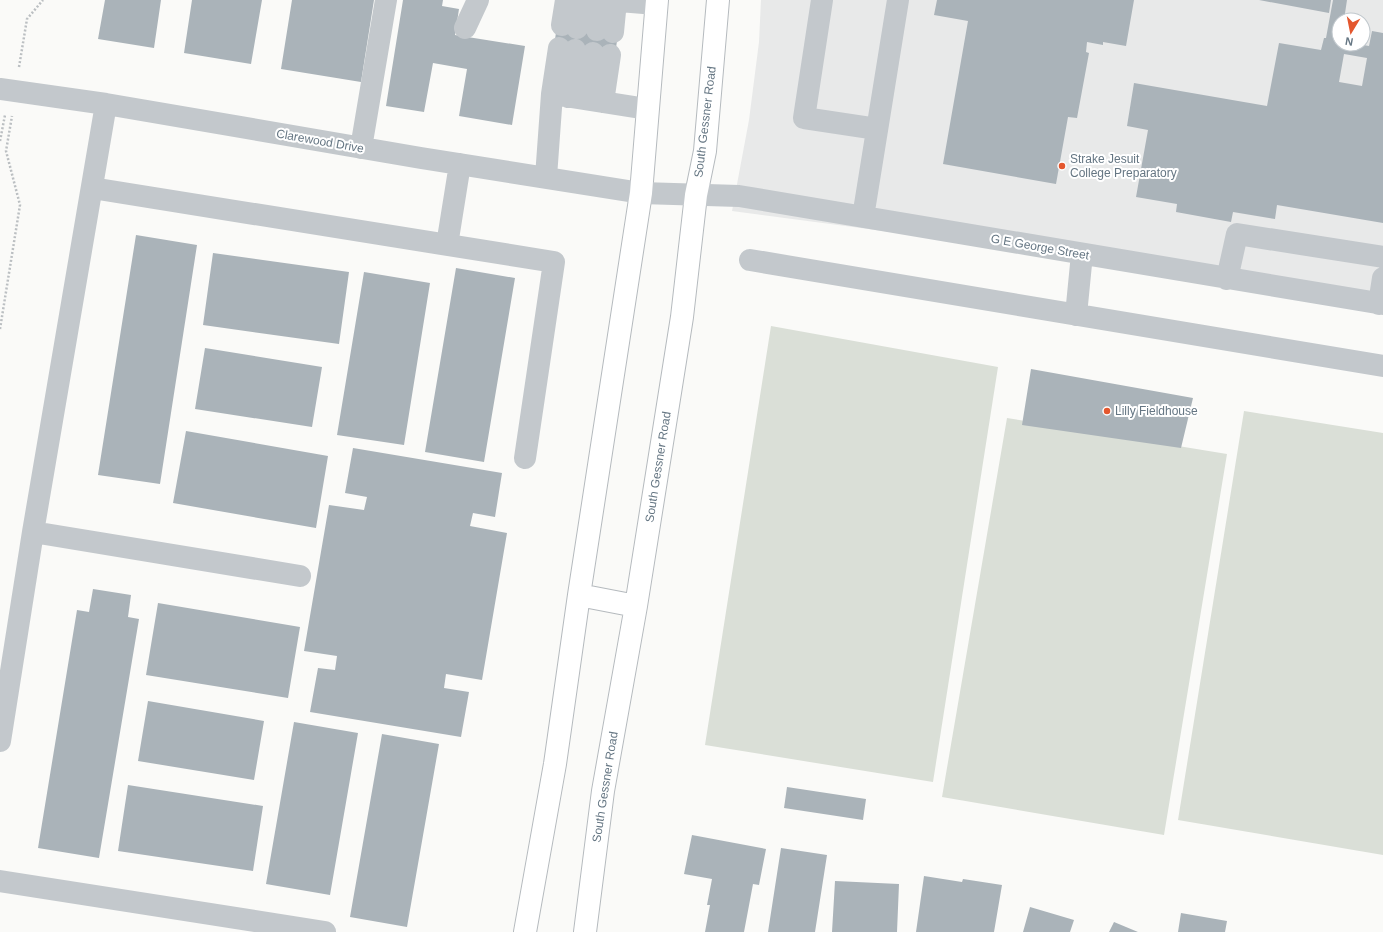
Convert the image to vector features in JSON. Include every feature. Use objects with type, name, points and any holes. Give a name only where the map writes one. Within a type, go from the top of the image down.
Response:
[{"type":"main road","name":"South Gessner Road","points":[[584,932],[603,791],[636,606],[682,317],[696,195],[705,151],[718,0]]},
{"type":"main road","points":[[525,932],[555,764],[579,595],[641,193],[656,2]]},
{"type":"main road","points":[[579,595],[636,606]]},
{"type":"street","points":[[361,148],[386,0]]},
{"type":"street","points":[[465,28],[478,0]]},
{"type":"street","points":[[566,0],[587,29]]},
{"type":"street","points":[[581,0],[587,29]]},
{"type":"street","points":[[587,29],[608,0],[656,2]]},
{"type":"street","points":[[822,0],[804,118],[877,129]]},
{"type":"street","points":[[862,217],[898,0]]},
{"type":"street","points":[[546,177],[577,98],[584,51],[577,98]]},
{"type":"street","name":"Clarewood Drive","points":[[0,89],[106,104],[361,148],[641,193],[696,195]]},
{"type":"street","points":[[577,98],[648,109]]},
{"type":"street","points":[[0,742],[33,532],[106,104]]},
{"type":"street","points":[[448,244],[460,164]]},
{"type":"street","points":[[92,188],[554,262],[525,458]]},
{"type":"street","name":"G E George Street","points":[[696,195],[739,196],[1381,304]]},
{"type":"street","points":[[1227,279],[1237,234],[1383,257]]},
{"type":"street","points":[[1076,315],[1082,254]]},
{"type":"street","points":[[750,260],[1383,366]]},
{"type":"street","points":[[1381,304],[1383,278]]},
{"type":"street","points":[[33,532],[300,576]]},
{"type":"street","points":[[1,887],[325,932]]},
{"type":"path","points":[[18,73],[27,19],[43,0]]},
{"type":"path","points":[[0,330],[20,205],[6,151],[12,117]]},
{"type":"shaded area","name":"Strake Jesuit College Preparatory","points":[[761,0],[1383,0],[1383,311],[1170,269],[732,211],[749,120],[759,42]]},
{"type":"shaded area","points":[[771,326],[998,367],[933,782],[705,745]]},
{"type":"shaded area","points":[[1244,411],[1383,433],[1383,855],[1178,820]]},
{"type":"shaded area","points":[[1007,418],[1227,454],[1164,835],[942,797]]},
{"type":"building","points":[[105,0],[161,0],[154,48],[98,39]]},
{"type":"building","points":[[192,0],[262,0],[251,64],[184,53]]},
{"type":"building","points":[[292,0],[374,0],[361,82],[281,69]]},
{"type":"building","points":[[403,0],[443,0],[442,6],[459,9],[455,35],[525,46],[512,125],[459,116],[467,69],[433,63],[424,112],[386,106]]},
{"type":"building","points":[[937,0],[1134,0],[1126,46],[1103,42],[1103,45],[1087,42],[1086,52],[1089,53],[1077,118],[1068,117],[1056,184],[943,164],[968,21],[934,15]]},
{"type":"building","points":[[1259,0],[1331,0],[1329,13]]},
{"type":"building","points":[[1333,0],[1347,0],[1345,12],[1331,12],[1331,52],[1371,52],[1372,31],[1383,33],[1383,223],[1277,205],[1275,219],[1233,212],[1231,222],[1176,212],[1177,204],[1136,197],[1148,130],[1127,126],[1134,83],[1267,106],[1279,43],[1321,50],[1324,38],[1326,38]],"holes":[[[1344,54],[1367,58],[1362,86],[1339,82]]]},
{"type":"building","points":[[557,25],[618,33],[615,56],[554,47]]},
{"type":"building","points":[[136,235],[197,245],[160,484],[98,475]]},
{"type":"building","points":[[213,253],[349,272],[339,344],[203,325]]},
{"type":"building","points":[[456,268],[515,278],[484,462],[425,452]]},
{"type":"building","points":[[364,272],[430,283],[404,445],[337,435]]},
{"type":"building","points":[[205,348],[322,367],[312,427],[195,409]]},
{"type":"building","name":"Lilly Fieldhouse","points":[[1031,369],[1193,398],[1181,448],[1022,425]]},
{"type":"building","points":[[186,431],[328,456],[316,528],[173,503]]},
{"type":"building","points":[[353,448],[502,473],[495,517],[473,513],[470,526],[507,533],[482,680],[446,674],[444,688],[469,692],[461,737],[310,712],[318,668],[335,670],[337,656],[304,651],[329,505],[364,510],[367,497],[345,493]]},
{"type":"building","points":[[93,589],[131,595],[128,617],[139,619],[99,858],[38,848],[77,610],[89,612]]},
{"type":"building","points":[[158,603],[300,627],[288,698],[146,675]]},
{"type":"building","points":[[148,701],[264,721],[254,780],[138,761]]},
{"type":"building","points":[[294,722],[358,733],[330,895],[266,884]]},
{"type":"building","points":[[382,734],[439,744],[407,927],[350,917]]},
{"type":"building","points":[[128,785],[263,806],[253,871],[118,851]]},
{"type":"building","points":[[787,787],[866,799],[863,820],[784,808]]},
{"type":"building","points":[[692,835],[766,849],[759,885],[753,884],[744,932],[705,932],[710,905],[707,905],[712,879],[684,874]]},
{"type":"building","points":[[781,848],[827,855],[815,932],[768,932]]},
{"type":"building","points":[[924,876],[962,882],[963,879],[1002,885],[994,932],[916,932]]},
{"type":"building","points":[[835,881],[899,884],[897,932],[832,932]]},
{"type":"building","points":[[1030,907],[1074,920],[1070,932],[1023,932]]},
{"type":"building","points":[[1181,913],[1227,921],[1225,932],[1178,932]]},
{"type":"building","points":[[1114,922],[1138,932],[1109,932]]},
{"type":"place","name":"Strake Jesuit College Preparatory","points":[[1062,166]]},
{"type":"place","name":"Lilly Fieldhouse","points":[[1107,411]]}]
